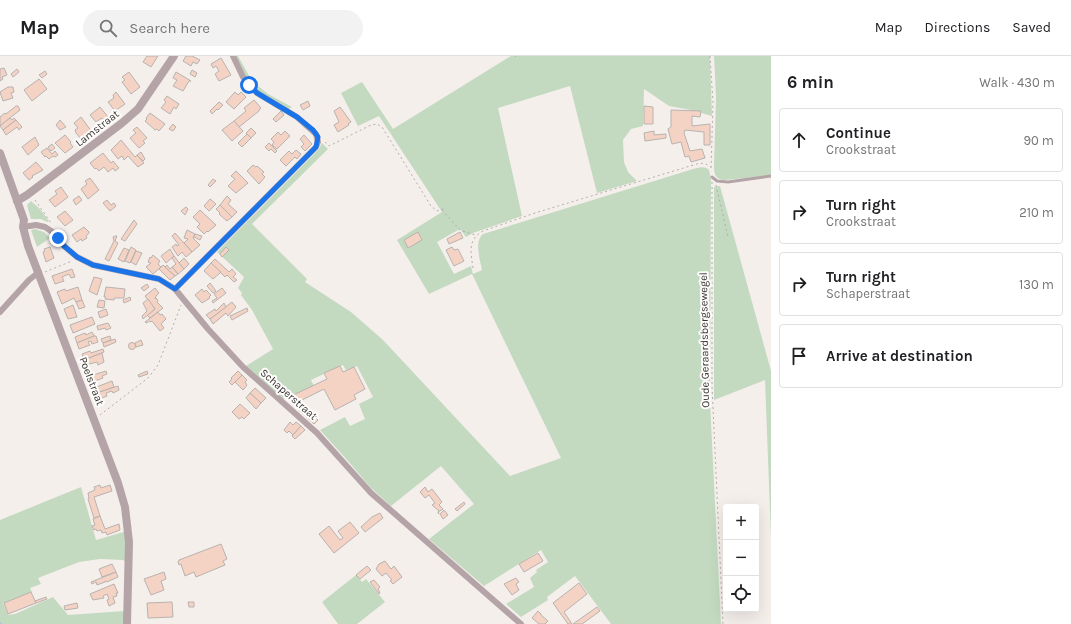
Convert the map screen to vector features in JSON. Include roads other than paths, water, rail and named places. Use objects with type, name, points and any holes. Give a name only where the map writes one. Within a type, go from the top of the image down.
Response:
[{"type":"street","name":"Lamstraat","points":[[17,201],[30,193],[128,118],[142,103],[174,56]]},
{"type":"street","points":[[175,289],[316,147],[318,137],[316,134],[297,117],[257,93],[243,77],[233,56]]},
{"type":"street","name":"Poelstraat","points":[[0,153],[24,220],[23,228],[25,239],[39,272],[118,483],[127,520],[129,542],[127,624]]},
{"type":"street","name":"Schaperstraat","points":[[23,228],[36,225],[45,227],[54,233],[64,246],[77,257],[93,265],[159,279],[175,289],[208,330],[243,367],[317,433],[370,492],[521,624]]},
{"type":"street","points":[[0,312],[29,280],[39,272]]},
{"type":"lane","points":[[712,177],[717,181],[728,182],[771,176]]}]
